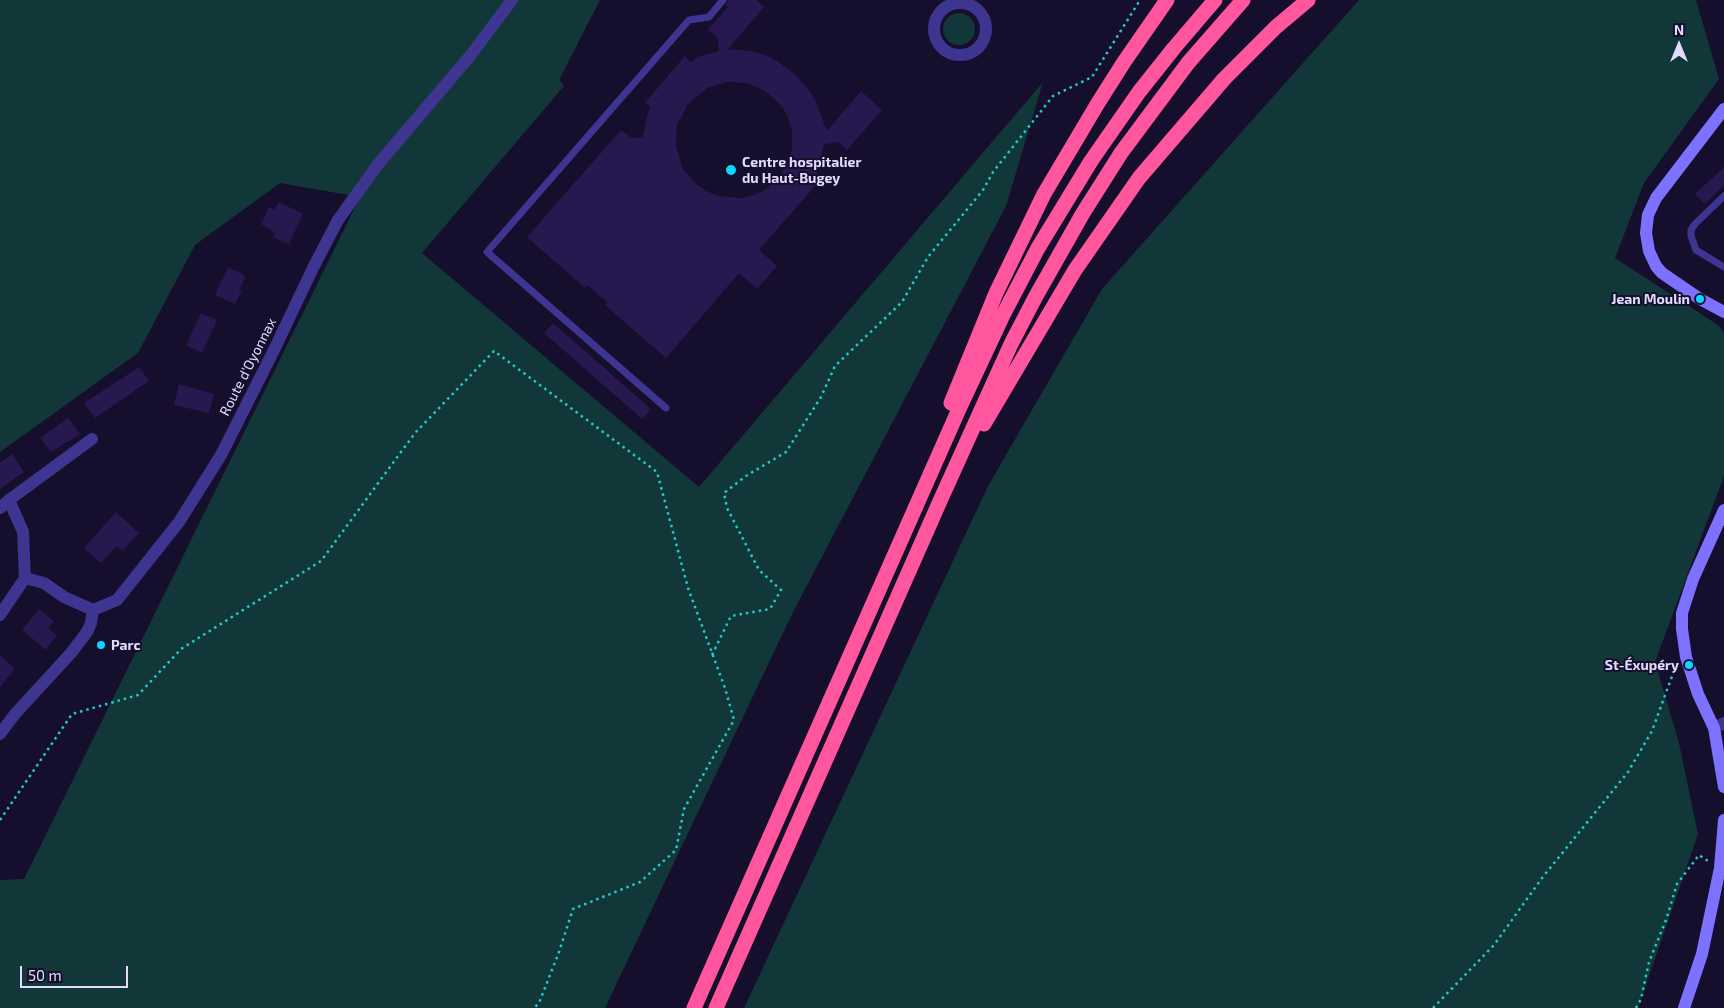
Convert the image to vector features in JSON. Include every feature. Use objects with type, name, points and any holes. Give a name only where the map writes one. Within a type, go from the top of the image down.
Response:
[{"type":"highway","points":[[897,548],[934,446],[974,346],[1019,243],[1044,194],[1098,103],[1167,0]]},
{"type":"highway","points":[[694,1008],[897,548],[1003,315],[1038,248],[1075,186],[1122,114],[1215,0]]},
{"type":"highway","points":[[716,1008],[1011,344],[1053,263],[1120,153],[1188,63],[1243,0]]},
{"type":"highway","points":[[940,501],[1035,335],[1075,270],[1139,178],[1224,79],[1276,27],[1308,0]]},
{"type":"street","name":"Route d'Oyonnax","points":[[93,610],[117,600],[179,522],[221,455],[338,220],[379,163],[470,56],[512,0]]},
{"type":"street","points":[[958,1],[975,7],[981,13],[986,29],[985,38],[981,46],[961,56],[942,50],[937,43],[933,28],[934,20],[938,13],[958,1]]},
{"type":"street","points":[[1724,109],[1656,198],[1648,216],[1646,234],[1649,251],[1656,266],[1662,273],[1700,299],[1724,312]]},
{"type":"street","points":[[0,615],[25,578],[23,532],[4,504],[92,439]]},
{"type":"street","points":[[1724,510],[1693,579],[1682,613],[1686,657],[1698,694],[1719,726],[1724,787]]},
{"type":"street","points":[[0,734],[15,714],[71,653],[91,623],[93,610],[64,597],[44,583],[25,578]]},
{"type":"street","points":[[1684,1008],[1702,954],[1720,868],[1724,820]]},
{"type":"lane","points":[[666,408],[487,252],[689,20],[709,16],[723,0]]},
{"type":"lane","points":[[1722,201],[1695,224],[1691,230],[1691,236],[1696,250],[1724,267]]},
{"type":"path","points":[[712,655],[731,616],[770,609],[781,590],[759,570],[727,508],[724,493],[746,476],[786,452],[821,397],[834,366],[902,302],[928,257],[983,190],[993,172],[1052,96],[1092,77],[1140,0]]},
{"type":"path","points":[[0,820],[72,714],[138,695],[181,649],[321,561],[415,433],[494,351],[657,472],[688,588],[725,688],[734,720],[684,809],[676,850],[640,882],[573,909],[539,1003],[534,1008]]},
{"type":"path","points":[[1433,1008],[1494,945],[1542,878],[1628,772],[1652,731],[1684,643]]},
{"type":"path","points":[[1636,1008],[1641,999],[1649,962],[1666,920],[1677,884],[1699,855],[1720,868]]},
{"type":"green space","points":[[0,0],[600,0],[559,80],[564,86],[422,253],[699,487],[1043,82],[1006,206],[792,614],[605,1008],[0,1008],[0,880],[24,879],[360,197],[280,183],[195,245],[138,353],[0,452]]},
{"type":"green space","points":[[1359,0],[1696,0],[1719,79],[1644,183],[1615,258],[1718,325],[1724,332],[1724,476],[1655,662],[1679,743],[1698,834],[1638,1008],[744,1008],[988,486],[1102,289]]},
{"type":"green space","points":[[959,13],[971,17],[975,29],[971,41],[959,45],[947,41],[943,29],[947,17]]},
{"type":"building","points":[[728,0],[756,0],[764,7],[728,49],[750,51],[765,55],[792,72],[805,85],[815,100],[827,131],[861,91],[882,110],[847,150],[838,142],[824,144],[817,173],[823,177],[759,250],[777,266],[757,289],[739,273],[666,358],[605,305],[607,302],[587,285],[585,288],[527,237],[621,130],[630,137],[643,138],[650,107],[645,103],[685,56],[690,62],[701,56],[719,51],[717,37],[708,30],[728,7],[726,5]],"holes":[[[726,82],[747,83],[765,91],[780,104],[787,115],[792,130],[790,158],[780,176],[765,190],[742,198],[718,196],[696,184],[683,169],[676,146],[677,125],[688,104],[707,88]]]},
{"type":"building","points":[[1724,167],[1724,185],[1705,204],[1695,194]]},
{"type":"building","points":[[279,202],[303,214],[289,244],[273,237],[275,233],[261,224],[269,207],[274,210]]},
{"type":"building","points":[[228,267],[246,276],[239,289],[242,290],[235,304],[215,295]]},
{"type":"building","points":[[201,313],[217,320],[202,353],[186,345]]},
{"type":"building","points":[[553,323],[651,409],[642,419],[544,333]]},
{"type":"building","points":[[139,367],[149,381],[95,418],[84,403]]},
{"type":"building","points":[[179,384],[214,394],[209,413],[174,405]]},
{"type":"building","points":[[68,418],[80,434],[51,452],[40,438]]},
{"type":"building","points":[[12,454],[24,472],[0,489],[0,463]]},
{"type":"building","points":[[116,512],[139,533],[122,551],[117,546],[101,563],[84,548]]},
{"type":"building","points":[[39,609],[54,621],[48,628],[57,635],[46,650],[22,630]]},
{"type":"building","points":[[0,655],[15,669],[0,687]]},
{"type":"place","name":"Centre hospitalier du Haut-Bugey","points":[[731,170]]},
{"type":"place","name":"Jean Moulin","points":[[1700,299]]},
{"type":"place","name":"Parc","points":[[101,645]]},
{"type":"place","name":"St-Éxupéry","points":[[1689,665]]}]
